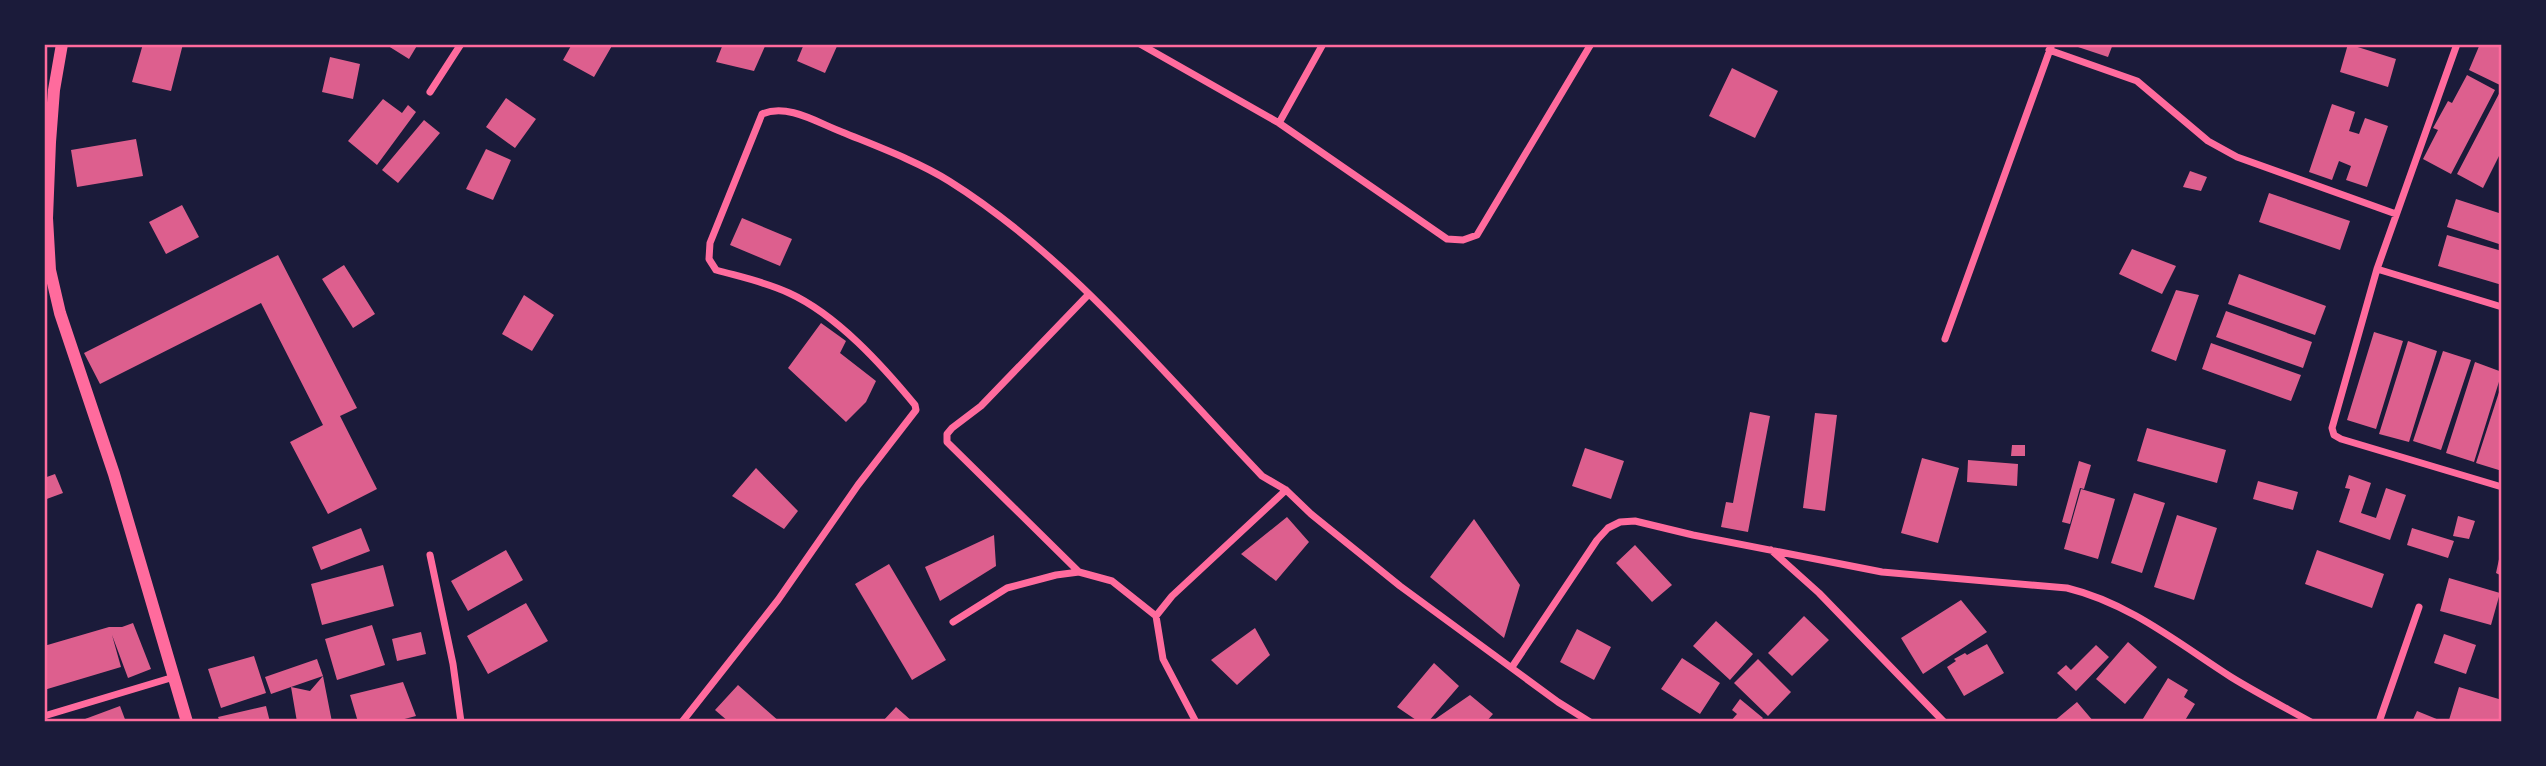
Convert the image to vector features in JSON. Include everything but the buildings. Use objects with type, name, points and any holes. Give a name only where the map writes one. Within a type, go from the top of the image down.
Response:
[{"type":"street","points":[[62,44],[49,89],[47,270],[114,474],[187,722]]},
{"type":"street","points":[[430,92],[461,44]]},
{"type":"street","points":[[1140,44],[1279,123],[1447,239],[1463,240],[1477,235],[1591,44]]},
{"type":"street","points":[[1279,123],[1322,44]]},
{"type":"street","points":[[2457,44],[2377,269],[2333,428],[2334,435],[2502,487]]},
{"type":"street","points":[[1945,339],[2051,47],[2137,81],[2208,141],[2236,158],[2396,214]]},
{"type":"street","points":[[682,722],[778,600],[887,445],[916,410],[915,405],[880,363],[830,319],[793,294],[767,283],[716,270],[709,258],[710,243],[762,114],[772,110],[789,111],[867,142],[947,180],[1047,253],[1262,476],[1286,490],[1311,514],[1400,586],[1590,722]]},
{"type":"street","points":[[2377,269],[2502,307]]},
{"type":"street","points":[[1079,572],[950,448],[947,434],[981,405],[1088,295]]},
{"type":"street","points":[[1156,615],[1172,596],[1286,490]]},
{"type":"street","points":[[1511,667],[1597,540],[1608,528],[1620,523],[1635,522],[1882,572],[2067,588],[2092,594],[2131,612],[2232,677],[2311,722]]},
{"type":"street","points":[[1770,550],[1819,593],[1944,722]]},
{"type":"street","points":[[430,555],[453,664],[461,722]]},
{"type":"street","points":[[953,622],[1007,588],[1056,575],[1079,572],[1112,581],[1156,615],[1163,659],[1194,721]]},
{"type":"street","points":[[2379,722],[2419,607]]},
{"type":"street","points":[[44,716],[174,677]]}]
